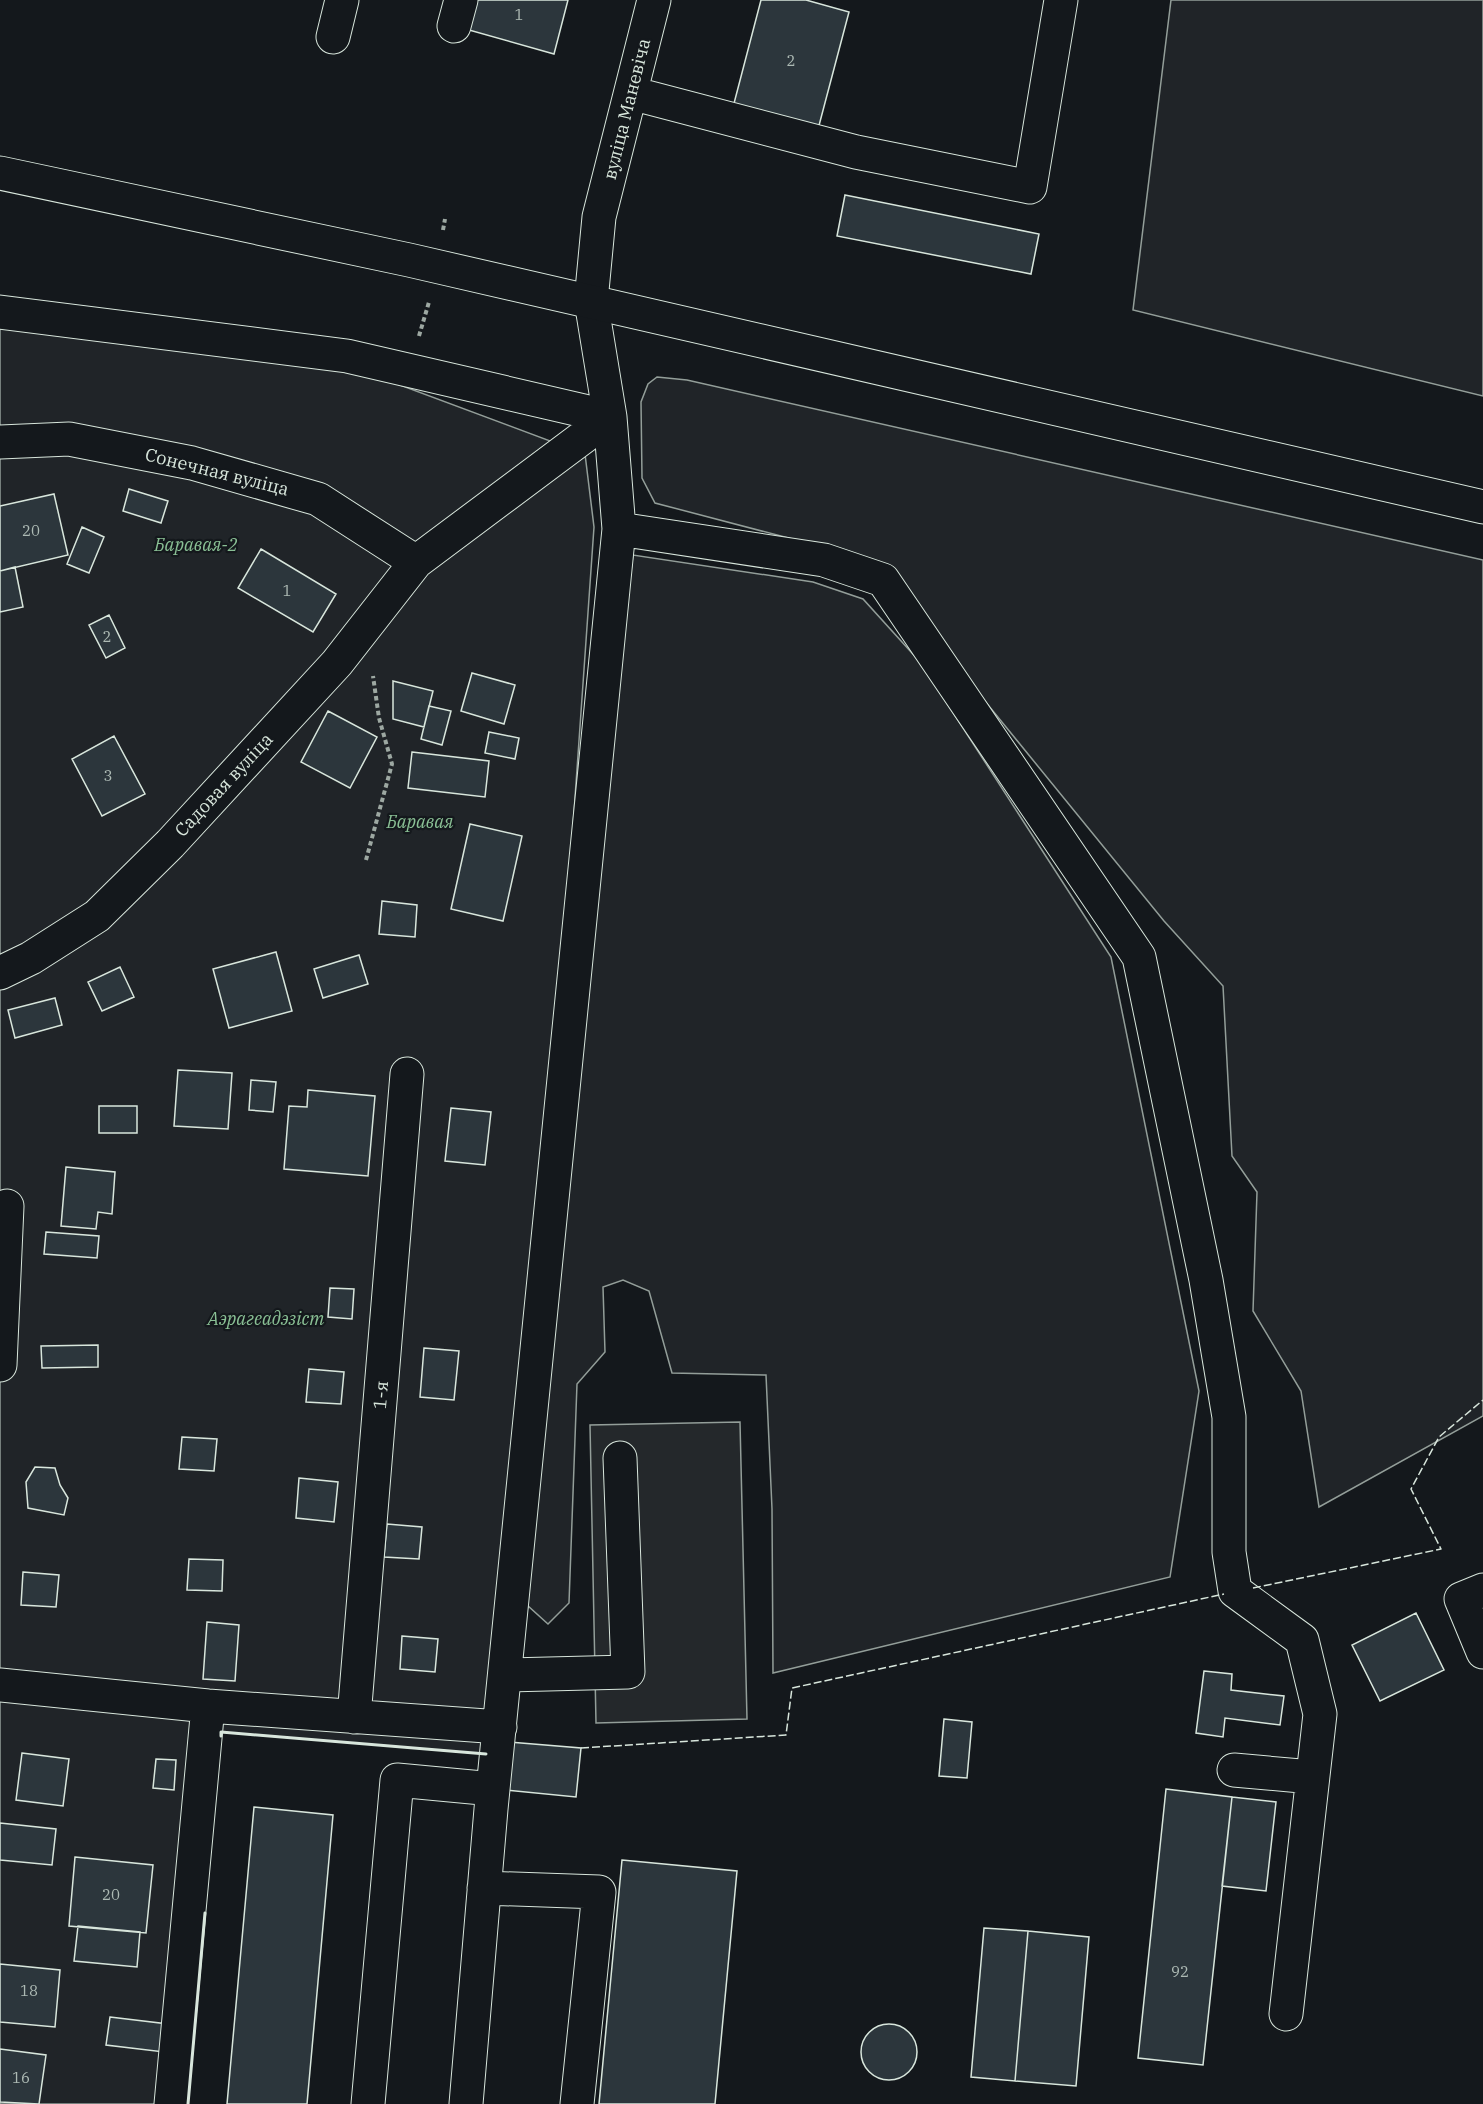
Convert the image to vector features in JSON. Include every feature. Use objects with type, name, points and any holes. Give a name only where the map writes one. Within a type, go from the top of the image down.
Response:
[{"type":"street","points":[[333,37],[342,0]]},
{"type":"street","name":"вуліца Маневіча","points":[[466,2104],[493,1789],[619,529],[610,417],[591,301],[599,218],[654,0]]},
{"type":"street","points":[[631,93],[856,152],[1030,187],[1061,0]]},
{"type":"street","points":[[0,173],[591,301],[1483,507]]},
{"type":"street","points":[[0,312],[347,356],[610,417]]},
{"type":"street","name":"Садовая вуліца","points":[[0,973],[31,958],[97,916],[178,835],[337,663],[416,562],[610,417]]},
{"type":"street","name":"Сонечная вуліца","points":[[0,442],[69,439],[192,463],[318,499],[416,562]]},
{"type":"street","points":[[619,529],[824,560],[883,580],[1139,957],[1206,1280],[1229,1417],[1229,1552],[1235,1592],[1302,1640],[1320,1714],[1286,2014]]},
{"type":"street","name":"1-я","points":[[354,1717],[407,1074]]},
{"type":"street","points":[[0,1365],[7,1206]]},
{"type":"street","points":[[505,1675],[628,1672],[620,1458]]},
{"type":"street","points":[[1483,1590],[1461,1599],[1483,1652]]},
{"type":"street","points":[[0,1685],[208,1706],[500,1727]]},
{"type":"street","points":[[171,2104],[208,1706]]},
{"type":"street","points":[[1234,1770],[1312,1777]]},
{"type":"street","points":[[368,2104],[397,1780],[493,1789]]},
{"type":"street","points":[[484,1888],[599,1892],[577,2104]]},
{"type":"path","points":[[366,625],[379,718],[392,764],[366,860]]},
{"type":"green space","points":[[1171,0],[1483,0],[1483,396],[1133,310]]},
{"type":"green space","points":[[0,322],[349,366],[585,454],[594,527],[566,926],[625,619],[633,555],[813,582],[863,599],[921,663],[1111,957],[1199,1391],[1170,1577],[773,1673],[772,1509],[766,1375],[672,1373],[649,1291],[623,1280],[603,1287],[605,1352],[577,1384],[569,1603],[548,1624],[528,1606],[497,1755],[221,1732],[188,2104],[0,2104]]},
{"type":"green space","points":[[657,377],[687,380],[1483,560],[1483,1416],[1319,1507],[1301,1391],[1253,1311],[1257,1192],[1232,1156],[1223,986],[1164,921],[940,646],[834,550],[655,503],[642,478],[641,402],[648,384]]},
{"type":"shaded area","points":[[740,1422],[747,1719],[596,1723],[590,1425]]},
{"type":"building","points":[[477,0],[568,0],[554,54],[469,30]]},
{"type":"building","points":[[761,0],[806,0],[849,12],[817,133],[732,111]]},
{"type":"building","points":[[845,195],[1039,234],[1031,274],[837,236]]},
{"type":"building","points":[[129,489],[168,501],[161,523],[123,511]]},
{"type":"building","points":[[54,494],[68,555],[0,571],[0,506]]},
{"type":"building","points":[[82,527],[104,537],[89,573],[67,564]]},
{"type":"building","points":[[261,549],[336,594],[313,632],[238,588]]},
{"type":"building","points":[[15,567],[23,607],[0,612],[0,571]]},
{"type":"building","points":[[109,615],[125,648],[106,658],[89,625]]},
{"type":"building","points":[[472,673],[515,685],[504,724],[461,711]]},
{"type":"building","points":[[393,681],[433,691],[424,727],[393,719]]},
{"type":"building","points":[[429,706],[451,711],[442,745],[421,739]]},
{"type":"building","points":[[328,711],[377,737],[350,788],[301,762]]},
{"type":"building","points":[[489,732],[519,738],[515,759],[485,753]]},
{"type":"building","points":[[114,736],[145,794],[102,816],[72,759]]},
{"type":"building","points":[[412,752],[489,761],[485,797],[408,788]]},
{"type":"building","points":[[470,824],[522,836],[503,921],[451,909]]},
{"type":"building","points":[[382,901],[417,905],[415,937],[379,934]]},
{"type":"building","points":[[276,952],[292,1011],[229,1028],[213,969]]},
{"type":"building","points":[[359,955],[368,984],[323,998],[314,969]]},
{"type":"building","points":[[120,967],[134,997],[102,1011],[88,982]]},
{"type":"building","points":[[55,998],[62,1025],[15,1038],[8,1010]]},
{"type":"building","points":[[178,1070],[232,1073],[228,1129],[174,1126]]},
{"type":"building","points":[[251,1080],[276,1082],[273,1112],[249,1110]]},
{"type":"building","points":[[308,1090],[375,1096],[368,1176],[284,1169],[289,1106],[307,1107]]},
{"type":"building","points":[[99,1106],[137,1106],[137,1133],[99,1133]]},
{"type":"building","points":[[451,1108],[491,1112],[485,1165],[445,1161]]},
{"type":"building","points":[[66,1167],[115,1172],[112,1214],[98,1212],[96,1229],[61,1226]]},
{"type":"building","points":[[46,1232],[99,1236],[97,1258],[44,1254]]},
{"type":"building","points":[[330,1288],[354,1289],[352,1319],[328,1317]]},
{"type":"building","points":[[98,1345],[98,1367],[42,1368],[41,1346]]},
{"type":"building","points":[[424,1348],[459,1351],[454,1400],[420,1397]]},
{"type":"building","points":[[309,1369],[344,1372],[341,1404],[306,1402]]},
{"type":"building","points":[[182,1437],[217,1439],[214,1471],[179,1469]]},
{"type":"building","points":[[35,1467],[55,1468],[60,1485],[68,1498],[64,1515],[28,1508],[26,1482]]},
{"type":"building","points":[[299,1478],[338,1482],[334,1522],[296,1518]]},
{"type":"building","points":[[387,1524],[422,1527],[419,1559],[384,1557]]},
{"type":"building","points":[[189,1559],[223,1560],[222,1591],[187,1590]]},
{"type":"building","points":[[23,1572],[59,1575],[56,1607],[21,1605]]},
{"type":"building","points":[[1416,1613],[1444,1670],[1380,1701],[1352,1645]]},
{"type":"building","points":[[207,1622],[239,1625],[235,1681],[203,1679]]},
{"type":"building","points":[[402,1636],[438,1639],[435,1672],[400,1669]]},
{"type":"building","points":[[1204,1671],[1232,1674],[1231,1690],[1284,1696],[1280,1725],[1225,1718],[1223,1737],[1196,1733]]},
{"type":"building","points":[[944,1719],[972,1722],[967,1778],[939,1776]]},
{"type":"building","points":[[509,1742],[581,1748],[576,1797],[505,1790]]},
{"type":"building","points":[[22,1753],[69,1759],[63,1806],[16,1800]]},
{"type":"building","points":[[156,1759],[176,1760],[174,1790],[153,1788]]},
{"type":"building","points":[[1166,1789],[1232,1797],[1203,2065],[1138,2058]]},
{"type":"building","points":[[1232,1797],[1276,1802],[1266,1891],[1222,1886]]},
{"type":"building","points":[[254,1807],[333,1815],[307,2104],[227,2104]]},
{"type":"building","points":[[0,1823],[56,1829],[52,1865],[0,1860]]},
{"type":"building","points":[[75,1857],[153,1865],[146,1933],[69,1926]]},
{"type":"building","points":[[622,1860],[737,1871],[715,2104],[599,2104]]},
{"type":"building","points":[[78,1926],[140,1932],[137,1967],[74,1961]]},
{"type":"building","points":[[984,1928],[1028,1931],[1015,2081],[971,2077]]},
{"type":"building","points":[[1028,1931],[1089,1937],[1076,2086],[1015,2081]]},
{"type":"building","points":[[0,1964],[60,1970],[55,2027],[0,2022]]},
{"type":"building","points":[[110,2017],[168,2024],[164,2052],[106,2045]]},
{"type":"building","points":[[889,2024],[900,2026],[909,2032],[915,2041],[917,2052],[915,2063],[909,2072],[900,2078],[889,2080],[878,2078],[869,2072],[863,2063],[861,2052],[863,2041],[869,2032],[878,2026]]},
{"type":"building","points":[[0,2049],[46,2055],[39,2104],[0,2102]]},
{"type":"fence","points":[[1253,1588],[1441,1549],[1411,1489],[1439,1437],[1483,1400]]},
{"type":"fence","points":[[581,1748],[786,1735],[792,1688],[1224,1594]]},
{"type":"wall","points":[[221,1736],[221,1732],[486,1754]]},
{"type":"wall","points":[[188,2104],[205,1913]]},
{"type":"park label","name":"Баравая-2","points":[[196,545]]},
{"type":"park label","name":"Баравая","points":[[420,822]]},
{"type":"park label","name":"Аэрагеадэзіст","points":[[266,1319]]}]
